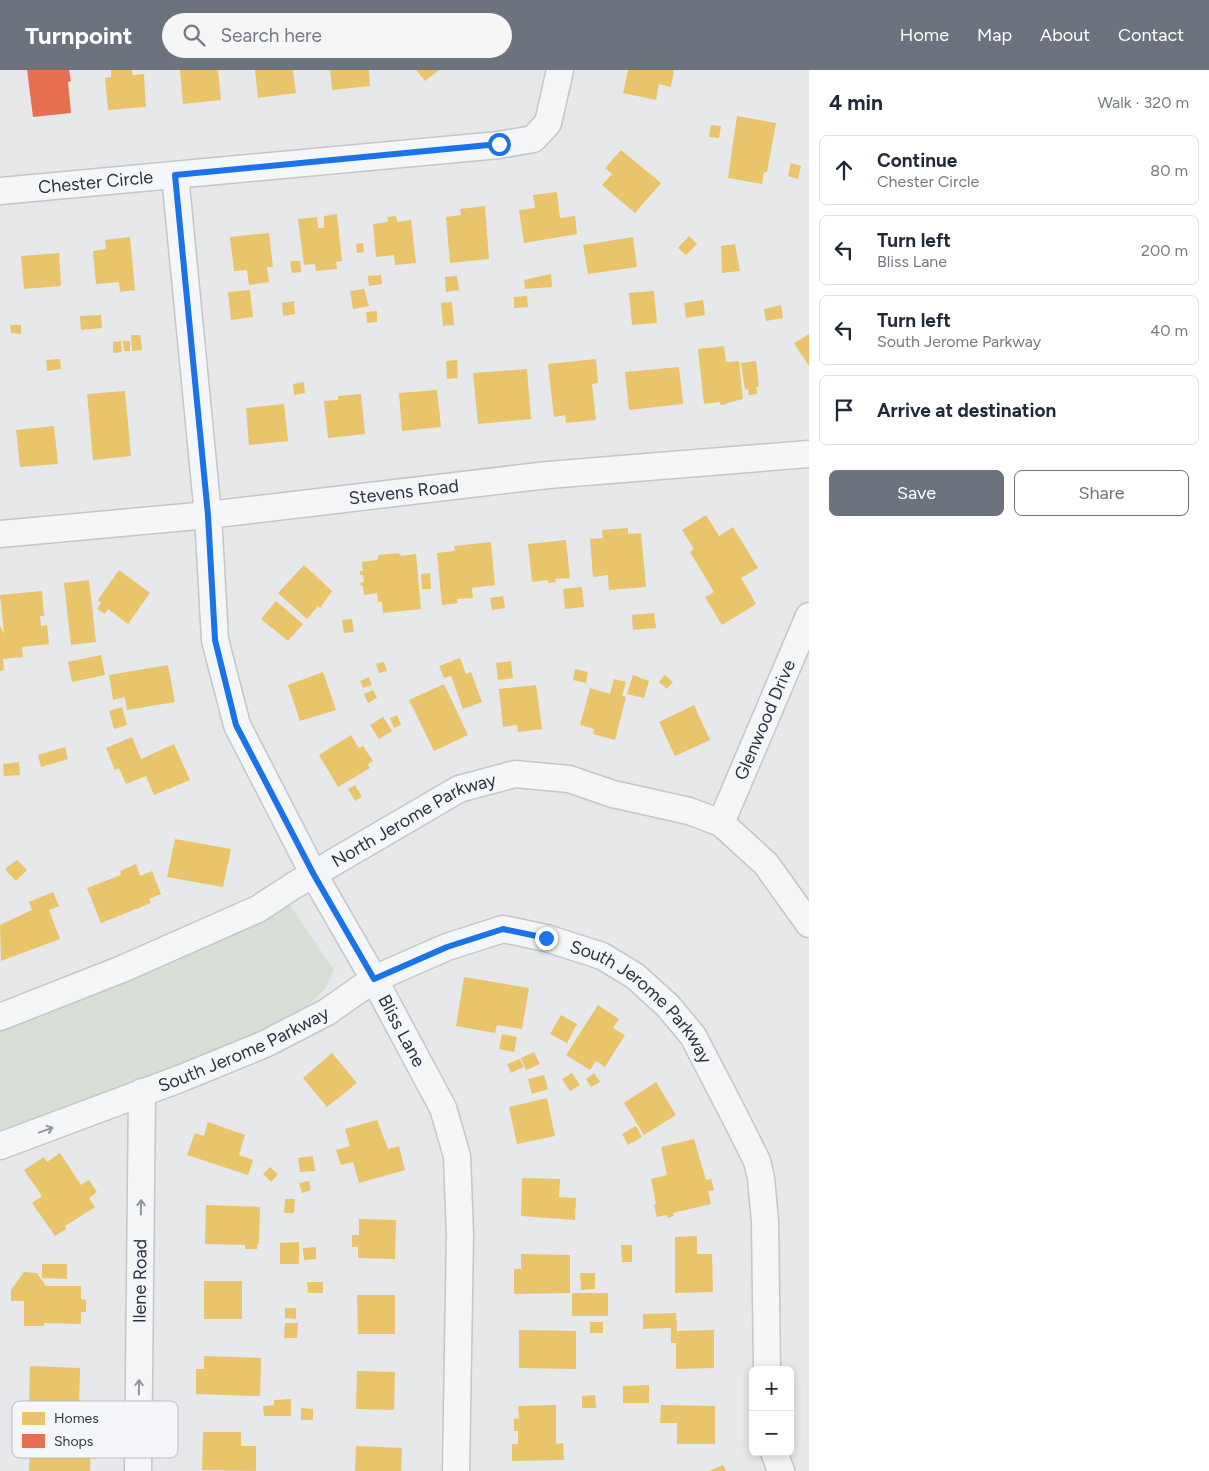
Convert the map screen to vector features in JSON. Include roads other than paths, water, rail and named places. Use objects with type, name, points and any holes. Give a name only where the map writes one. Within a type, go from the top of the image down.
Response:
[{"type":"street","name":"Chester Circle","points":[[0,192],[489,146],[533,139],[548,123],[560,70]]},
{"type":"street","name":"Bliss Lane","points":[[175,175],[208,515],[215,640],[236,725],[314,875],[374,979],[443,1108],[457,1156],[460,1234],[456,1471]]},
{"type":"street","name":"Stevens Road","points":[[0,534],[208,515],[548,475],[809,454]]},
{"type":"street","name":"Glenwood Drive","points":[[721,823],[809,616]]},
{"type":"street","name":"North Jerome Parkway","points":[[0,1017],[122,969],[258,909],[459,789],[515,774],[569,778],[613,794],[689,811],[721,823],[766,864],[809,924]]},
{"type":"street","name":"South Jerome Parkway","points":[[0,1146],[265,1044],[326,1012],[374,979],[447,947],[503,929],[546,938],[602,956],[635,976],[668,1006],[693,1036],[757,1161],[761,1178],[765,1221],[767,1366]]},
{"type":"street","name":"Ilene Road","points":[[139,1401],[142,1092]]},
{"type":"street","points":[[775,1456],[781,1471]]},
{"type":"street","name":"Ilene Road","points":[[138,1458],[138,1471]]}]
